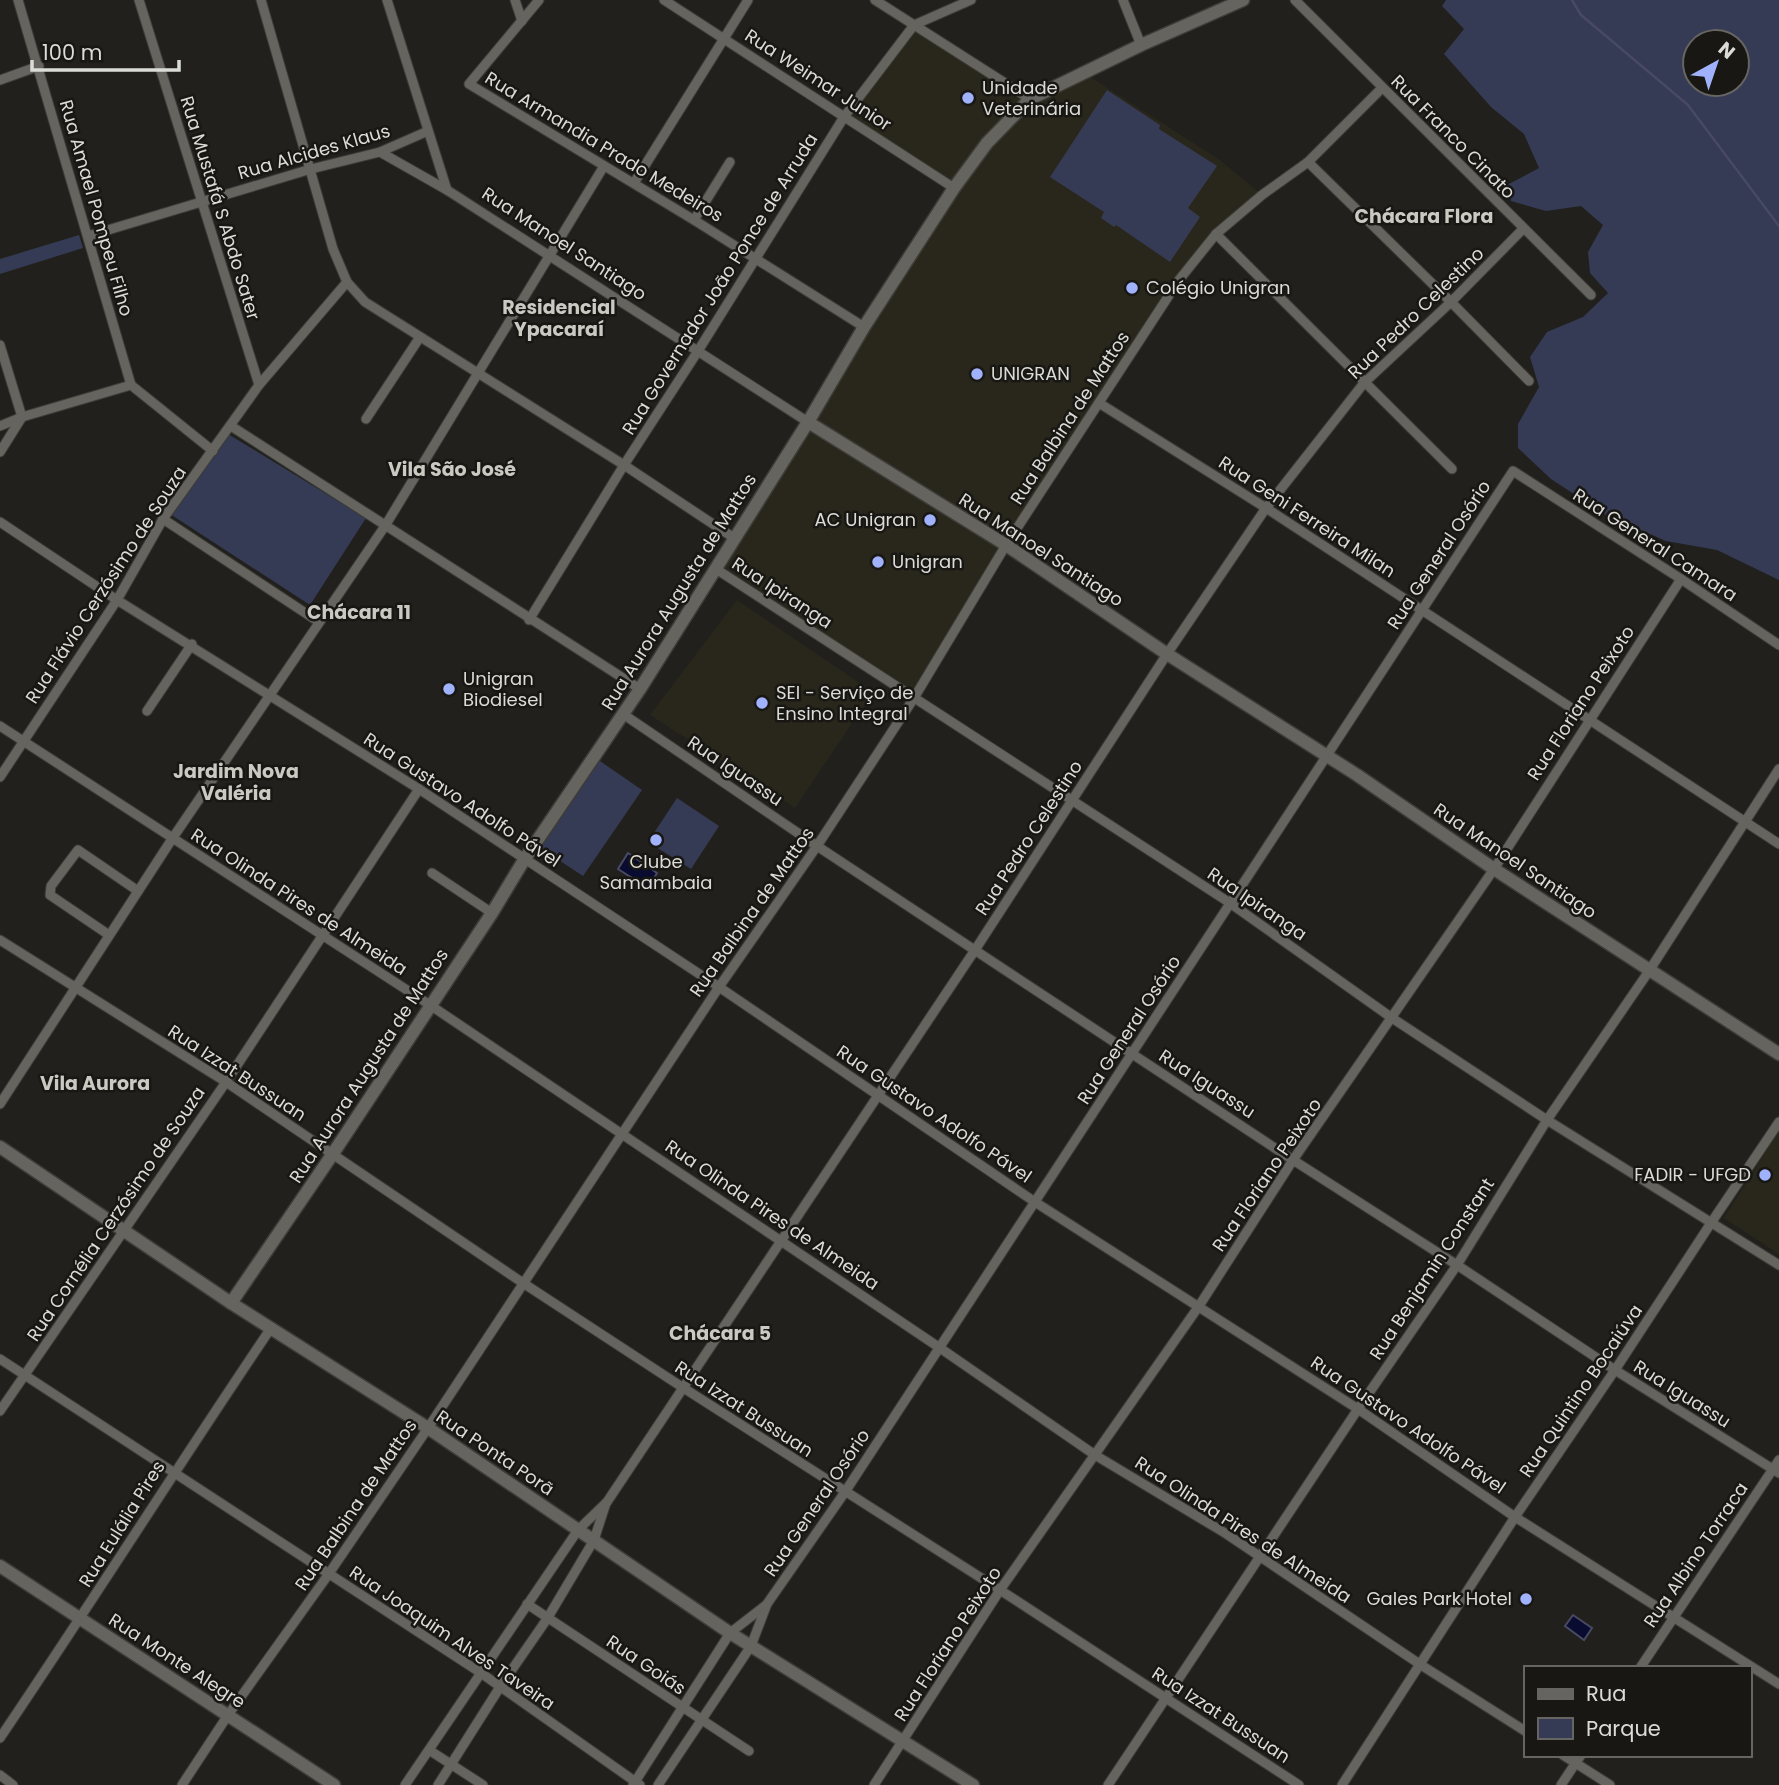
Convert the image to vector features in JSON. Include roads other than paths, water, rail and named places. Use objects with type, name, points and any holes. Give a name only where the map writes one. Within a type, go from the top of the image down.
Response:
[{"type":"street","name":"Rua Amael Pompeu Filho","points":[[19,0],[131,385]]},
{"type":"street","name":"Rua Mustafá S Abdo Sater","points":[[139,0],[259,385]]},
{"type":"street","name":"Rua Ipiranga","points":[[261,0],[333,249],[347,282],[365,302],[624,465],[734,538]]},
{"type":"street","points":[[387,0],[447,190]]},
{"type":"street","points":[[515,0],[522,21]]},
{"type":"street","points":[[522,21],[539,0]]},
{"type":"street","name":"Rua Weimar Junior","points":[[664,0],[954,188]]},
{"type":"street","points":[[634,183],[748,0]]},
{"type":"street","points":[[875,0],[1030,99]]},
{"type":"street","name":"Rua Governador João Ponce de Arruda","points":[[530,620],[624,465],[844,117],[914,25],[971,0]]},
{"type":"street","points":[[1123,0],[1142,45]]},
{"type":"street","name":"Rua Aurora Augusta de Mattos","points":[[232,1303],[623,714],[808,422],[864,327],[954,188],[987,144],[1030,99],[1243,0]]},
{"type":"street","name":"Rua Franco Cinato","points":[[1295,0],[1591,295]]},
{"type":"street","name":"Rua Armandia Prado Medeiros","points":[[522,21],[469,84],[634,183],[864,327]]},
{"type":"street","points":[[0,80],[39,66]]},
{"type":"street","name":"Rua Balbina de Mattos","points":[[182,1785],[428,1428],[719,987],[817,846],[914,698],[1006,545],[1179,280],[1216,234],[1262,195],[1308,162],[1382,88]]},
{"type":"street","name":"Rua Alcides Klaus","points":[[88,236],[311,169],[380,152],[428,131]]},
{"type":"street","name":"Rua Manoel Santiago","points":[[380,152],[447,190],[808,422],[1006,545],[1167,654],[1357,775],[1494,869],[1779,1054]]},
{"type":"street","points":[[694,220],[730,162]]},
{"type":"street","points":[[1308,162],[1529,381]]},
{"type":"street","points":[[0,1104],[172,839],[385,526],[604,166]]},
{"type":"street","name":"Rua Pedro Celestino","points":[[405,1785],[578,1530],[607,1502],[1266,508],[1364,383],[1451,302],[1523,229]]},
{"type":"street","points":[[1216,234],[1452,469]]},
{"type":"street","name":"Rua Flávio Cerzósimo de Souza","points":[[0,777],[117,600],[163,519],[259,385],[347,282]]},
{"type":"street","points":[[366,419],[420,337]]},
{"type":"street","points":[[0,345],[22,416],[0,452]]},
{"type":"street","points":[[0,426],[22,416],[131,385],[213,451]]},
{"type":"street","name":"Rua Geni Ferreira Milan","points":[[1099,403],[1266,508],[1779,844]]},
{"type":"street","points":[[231,426],[639,689]]},
{"type":"street","name":"Rua General Camara","points":[[1513,471],[1779,645]]},
{"type":"street","name":"Rua General Osório","points":[[658,1785],[751,1646],[767,1604],[940,1348],[1513,471]]},
{"type":"street","points":[[163,519],[319,622]]},
{"type":"street","name":"Rua Gustavo Adolfo Pável","points":[[0,522],[117,600],[192,644],[419,789],[719,987],[1035,1202],[1358,1409],[1515,1517],[1751,1666]]},
{"type":"street","name":"Rua Ipiranga","points":[[716,569],[1230,903],[1392,1018],[1547,1120],[1779,1265]]},
{"type":"street","name":"Rua Floriano Peixoto","points":[[874,1785],[1000,1590],[1199,1306],[1293,1160],[1494,869],[1681,579]]},
{"type":"street","points":[[147,711],[192,644]]},
{"type":"street","name":"Rua Iguassu","points":[[623,714],[817,846],[1293,1160],[1615,1370],[1776,1471]]},
{"type":"street","name":"Rua Olinda Pires de Almeida","points":[[0,726],[430,1005],[1095,1455],[1261,1557],[1421,1665],[1524,1730]]},
{"type":"street","name":"Rua Benjamin Constant","points":[[1108,1785],[1457,1265],[1547,1120],[1649,971],[1779,769]]},
{"type":"street","name":"Rua Cornélia Cerzósimo de Souza","points":[[0,1411],[226,1082],[419,789]]},
{"type":"street","points":[[109,935],[50,895],[51,886],[78,850],[138,891]]},
{"type":"street","points":[[432,873],[492,914]]},
{"type":"street","name":"Rua Izzat Bussuan","points":[[0,940],[226,1082],[523,1283],[1299,1785]]},
{"type":"street","name":"Rua Quintino Bocaiúva","points":[[1342,1785],[1515,1517],[1779,1122]]},
{"type":"street","name":"Rua Ponta Porã","points":[[0,1147],[232,1303],[428,1428],[730,1633],[972,1785]]},
{"type":"street","name":"Rua Eulália Pires","points":[[0,1738],[271,1328]]},
{"type":"street","name":"Rua Joaquim Alves Taveira","points":[[0,1359],[481,1673],[636,1784]]},
{"type":"street","name":"Rua Albino Torraca","points":[[1641,1666],[1776,1471],[1779,1461]]},
{"type":"street","name":"Rua Pedro Celestino","points":[[438,1785],[500,1687],[548,1619],[594,1540],[607,1502]]},
{"type":"street","name":"Rua Monte Alegre","points":[[0,1566],[334,1785]]},
{"type":"street","name":"Rua Goiás","points":[[527,1604],[749,1751]]},
{"type":"street","name":"Rua General Osório","points":[[636,1784],[730,1633],[767,1604]]},
{"type":"street","name":"Rua Gustavo Adolfo Pável","points":[[1751,1666],[1779,1684]]},
{"type":"street","points":[[429,1750],[483,1785]]},
{"type":"street","points":[[1561,1785],[1578,1759],[1610,1785]]},
{"type":"street","points":[[0,1775],[13,1785]]},
{"type":"waterway","points":[[1572,0],[1581,15],[1688,105],[1779,226]]},
{"type":"place","name":"Unidade Veterinária","points":[[968,98]]},
{"type":"place","name":"Colégio Unigran","points":[[1132,288]]},
{"type":"place","name":"UNIGRAN","points":[[977,374]]},
{"type":"place","name":"AC Unigran","points":[[930,520]]},
{"type":"place","name":"Unigran","points":[[878,562]]},
{"type":"place","name":"Unigran Biodiesel","points":[[449,689]]},
{"type":"place","name":"SEI - Serviço de Ensino Integral","points":[[762,703]]},
{"type":"place","name":"Clube Samambaia","points":[[656,840]]},
{"type":"place","name":"FADIR - UFGD","points":[[1765,1175]]},
{"type":"place","name":"Gales Park Hotel","points":[[1526,1599]]},
{"type":"district","name":"Chácara Flora","points":[[1424,216]]},
{"type":"district","name":"Residencial Ypacaraí","points":[[559,318]]},
{"type":"district","name":"Vila São José","points":[[452,469]]},
{"type":"district","name":"Chácara 11","points":[[359,612]]},
{"type":"district","name":"Jardim Nova Valéria","points":[[236,782]]},
{"type":"district","name":"Vila Aurora","points":[[95,1083]]},
{"type":"district","name":"Chácara 5","points":[[720,1333]]}]
